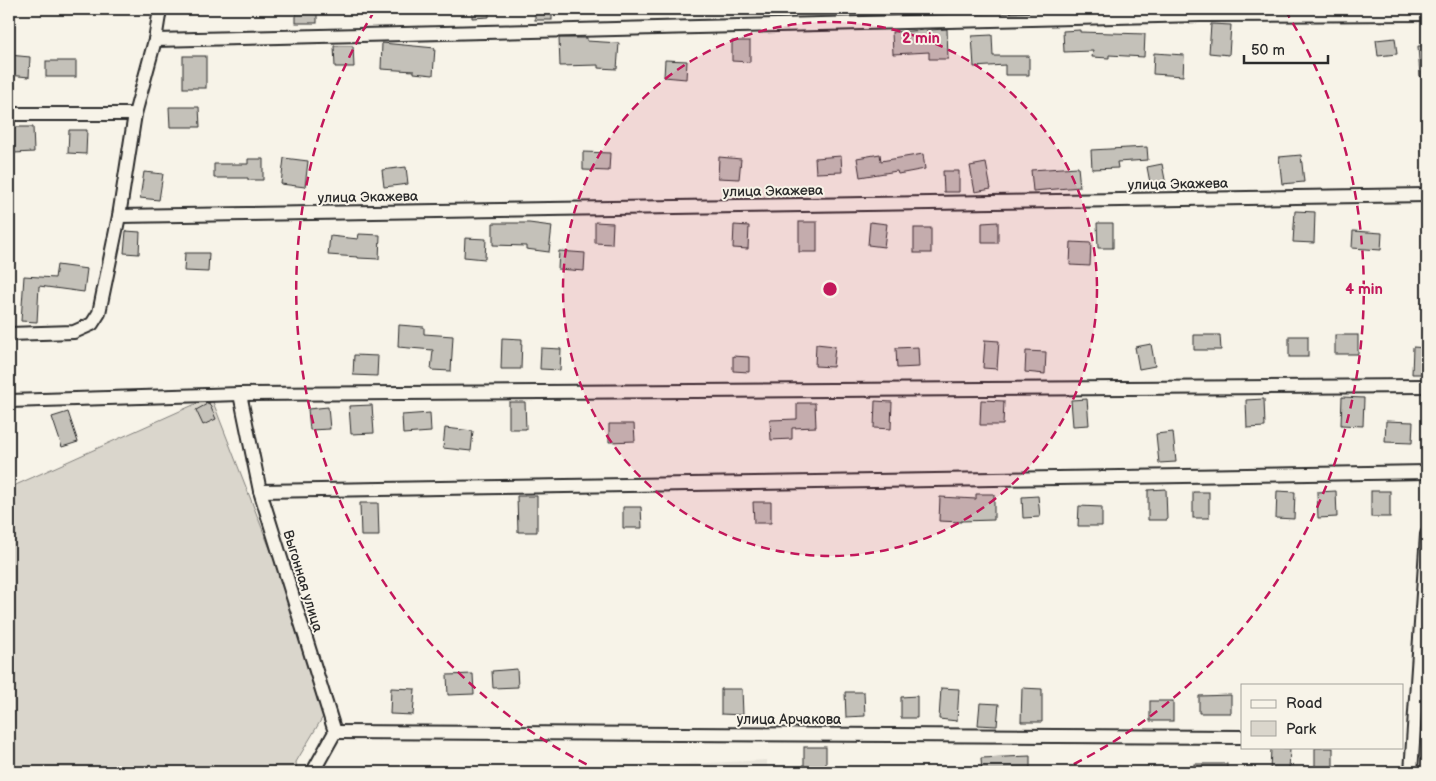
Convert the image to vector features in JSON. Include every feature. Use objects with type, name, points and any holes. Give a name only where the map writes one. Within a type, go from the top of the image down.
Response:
[{"type":"street","points":[[9,334],[74,332],[92,324],[99,313],[119,216],[135,114],[155,40],[160,9]]},
{"type":"street","points":[[155,40],[1199,12],[1427,14]]},
{"type":"street","points":[[9,114],[135,114]]},
{"type":"street","name":"улица Экажева","points":[[119,216],[1427,195]]},
{"type":"street","points":[[9,401],[240,394],[1427,386]]},
{"type":"street","name":"Выгонная улица","points":[[240,394],[260,491],[335,732]]},
{"type":"street","points":[[260,491],[1427,472]]},
{"type":"street","points":[[1411,772],[1408,738],[1425,597],[1427,534]]},
{"type":"street","points":[[315,772],[315,768],[335,732]]},
{"type":"street","name":"улица Арчакова","points":[[335,732],[1241,737]]},
{"type":"shaded area","points":[[767,760],[767,772],[536,772]]},
{"type":"green space","points":[[211,397],[330,703],[296,762],[297,772],[9,772],[9,488]]},
{"type":"building","points":[[296,9],[317,9],[317,23],[296,23]]},
{"type":"building","points":[[472,9],[489,9],[489,17],[472,18]]},
{"type":"building","points":[[535,9],[552,9],[552,20],[535,20]]},
{"type":"building","points":[[1211,24],[1231,25],[1229,55],[1209,53]]},
{"type":"building","points":[[947,29],[948,59],[929,59],[929,52],[893,54],[892,32]]},
{"type":"building","points":[[1080,30],[1080,32],[1145,34],[1144,57],[1109,55],[1109,58],[1092,57],[1093,51],[1064,52],[1063,31]]},
{"type":"building","points":[[992,35],[993,56],[1029,56],[1029,75],[1005,75],[1005,65],[974,67],[972,36]]},
{"type":"building","points":[[559,38],[587,38],[587,41],[619,43],[617,69],[598,68],[598,65],[560,66]]},
{"type":"building","points":[[1395,38],[1397,54],[1378,56],[1376,40]]},
{"type":"building","points":[[732,41],[750,41],[750,62],[732,61]]},
{"type":"building","points":[[382,43],[435,48],[433,75],[414,73],[414,71],[381,69]]},
{"type":"building","points":[[334,46],[353,46],[354,67],[335,67]]},
{"type":"building","points":[[1418,46],[1427,46],[1427,77],[1420,77]]},
{"type":"building","points":[[1154,53],[1184,55],[1183,76],[1153,74]]},
{"type":"building","points":[[9,55],[30,57],[29,77],[9,75]]},
{"type":"building","points":[[183,56],[206,56],[206,88],[183,88]]},
{"type":"building","points":[[665,60],[687,61],[686,79],[664,77]]},
{"type":"building","points":[[46,61],[76,61],[76,77],[46,77]]},
{"type":"building","points":[[169,107],[199,107],[200,127],[170,127]]},
{"type":"building","points":[[13,127],[33,127],[34,152],[14,153]]},
{"type":"building","points":[[69,130],[87,130],[86,154],[68,153]]},
{"type":"building","points":[[1147,147],[1148,160],[1117,162],[1118,168],[1092,169],[1091,150]]},
{"type":"building","points":[[583,152],[610,153],[609,171],[583,170]]},
{"type":"building","points":[[880,154],[881,161],[923,154],[925,169],[898,174],[897,171],[860,177],[857,158]]},
{"type":"building","points":[[1301,155],[1304,182],[1282,184],[1279,157]]},
{"type":"building","points":[[841,156],[842,172],[816,173],[815,158]]},
{"type":"building","points":[[719,157],[741,159],[739,179],[718,178]]},
{"type":"building","points":[[284,158],[308,161],[305,187],[281,184]]},
{"type":"building","points":[[248,159],[263,159],[263,180],[214,178],[214,164],[248,164]]},
{"type":"building","points":[[986,163],[991,189],[975,192],[970,166]]},
{"type":"building","points":[[1162,164],[1166,185],[1151,188],[1147,167]]},
{"type":"building","points":[[406,167],[408,184],[384,187],[382,170]]},
{"type":"building","points":[[1078,167],[1080,187],[1033,191],[1031,170]]},
{"type":"building","points":[[943,171],[959,171],[959,192],[944,192]]},
{"type":"building","points":[[144,172],[163,174],[159,200],[140,198]]},
{"type":"building","points":[[1295,211],[1315,212],[1314,243],[1293,242]]},
{"type":"building","points":[[595,222],[613,223],[612,244],[595,243]]},
{"type":"building","points":[[799,222],[817,222],[817,252],[799,252]]},
{"type":"building","points":[[870,222],[887,224],[884,247],[868,245]]},
{"type":"building","points":[[998,222],[998,243],[982,243],[982,223]]},
{"type":"building","points":[[493,223],[529,223],[552,226],[549,252],[526,249],[526,246],[493,245]]},
{"type":"building","points":[[1097,223],[1113,223],[1113,248],[1098,248]]},
{"type":"building","points":[[734,225],[749,226],[748,249],[733,248]]},
{"type":"building","points":[[914,228],[931,228],[931,253],[914,253]]},
{"type":"building","points":[[126,231],[140,232],[139,254],[124,253]]},
{"type":"building","points":[[1353,231],[1382,233],[1381,250],[1352,248]]},
{"type":"building","points":[[359,234],[380,235],[379,259],[328,255],[330,236],[358,239]]},
{"type":"building","points":[[465,238],[486,239],[485,259],[464,257]]},
{"type":"building","points":[[1071,242],[1091,243],[1090,266],[1070,265]]},
{"type":"building","points":[[559,251],[585,253],[584,271],[558,269]]},
{"type":"building","points":[[185,253],[209,253],[208,272],[184,271]]},
{"type":"building","points":[[57,265],[87,269],[84,292],[39,286],[37,322],[21,321],[24,276],[55,278]]},
{"type":"building","points":[[399,325],[424,327],[424,334],[453,336],[451,371],[431,370],[433,350],[398,347]]},
{"type":"building","points":[[1194,335],[1220,335],[1221,350],[1194,350]]},
{"type":"building","points":[[1335,335],[1358,335],[1358,354],[1335,354]]},
{"type":"building","points":[[1289,336],[1308,336],[1308,357],[1289,357]]},
{"type":"building","points":[[502,338],[522,339],[521,369],[501,369]]},
{"type":"building","points":[[985,340],[999,341],[997,369],[983,368]]},
{"type":"building","points":[[816,344],[835,346],[833,367],[815,366]]},
{"type":"building","points":[[1151,344],[1155,366],[1139,369],[1135,347]]},
{"type":"building","points":[[918,347],[919,367],[897,368],[896,348]]},
{"type":"building","points":[[1413,347],[1427,348],[1427,374],[1412,374]]},
{"type":"building","points":[[541,348],[561,349],[560,370],[540,369]]},
{"type":"building","points":[[1026,351],[1046,352],[1045,374],[1025,372]]},
{"type":"building","points":[[354,355],[378,356],[377,376],[353,375]]},
{"type":"building","points":[[733,356],[749,357],[749,372],[733,371]]},
{"type":"building","points":[[1342,397],[1364,398],[1363,426],[1341,425]]},
{"type":"building","points":[[1087,399],[1089,425],[1073,426],[1071,400]]},
{"type":"building","points":[[1264,399],[1265,427],[1247,428],[1246,400]]},
{"type":"building","points":[[981,400],[1004,401],[1003,425],[980,425]]},
{"type":"building","points":[[875,401],[892,402],[891,429],[874,428]]},
{"type":"building","points":[[509,402],[525,402],[526,429],[509,429]]},
{"type":"building","points":[[209,403],[216,419],[203,425],[196,410]]},
{"type":"building","points":[[797,403],[815,403],[816,427],[792,428],[792,439],[771,440],[770,420],[797,419]]},
{"type":"building","points":[[372,405],[374,433],[351,434],[349,406]]},
{"type":"building","points":[[328,407],[330,429],[310,430],[308,409]]},
{"type":"building","points":[[68,412],[78,442],[62,447],[52,417]]},
{"type":"building","points":[[430,413],[431,432],[403,434],[402,415]]},
{"type":"building","points":[[1386,421],[1413,422],[1412,443],[1385,442]]},
{"type":"building","points":[[609,424],[634,424],[635,441],[609,442]]},
{"type":"building","points":[[445,428],[473,431],[471,451],[443,448]]},
{"type":"building","points":[[1173,432],[1176,462],[1159,463],[1156,434]]},
{"type":"building","points":[[1166,489],[1167,520],[1148,520],[1148,490]]},
{"type":"building","points":[[1277,491],[1295,492],[1294,519],[1276,518]]},
{"type":"building","points":[[1336,491],[1337,517],[1318,518],[1317,492]]},
{"type":"building","points":[[1371,491],[1390,491],[1390,517],[1371,517]]},
{"type":"building","points":[[1193,492],[1209,492],[1209,518],[1193,518]]},
{"type":"building","points":[[976,494],[994,494],[994,520],[939,521],[940,497],[976,499]]},
{"type":"building","points":[[517,496],[537,496],[537,532],[518,532]]},
{"type":"building","points":[[1038,496],[1040,517],[1023,518],[1022,497]]},
{"type":"building","points":[[753,502],[771,502],[771,523],[754,523]]},
{"type":"building","points":[[360,503],[378,503],[379,536],[361,536]]},
{"type":"building","points":[[1079,506],[1102,507],[1102,526],[1078,526]]},
{"type":"building","points":[[623,507],[641,507],[642,528],[623,528]]},
{"type":"building","points":[[517,669],[518,687],[493,688],[492,671]]},
{"type":"building","points":[[473,674],[474,694],[448,695],[447,675]]},
{"type":"building","points":[[391,688],[415,689],[413,715],[390,714]]},
{"type":"building","points":[[941,688],[959,689],[957,721],[939,719]]},
{"type":"building","points":[[1022,688],[1042,689],[1042,722],[1021,722]]},
{"type":"building","points":[[721,689],[742,689],[743,715],[721,714]]},
{"type":"building","points":[[845,692],[864,692],[865,716],[846,717]]},
{"type":"building","points":[[1231,695],[1231,713],[1199,713],[1199,696]]},
{"type":"building","points":[[917,696],[917,718],[901,718],[901,697]]},
{"type":"building","points":[[1150,701],[1173,701],[1173,721],[1150,721]]},
{"type":"building","points":[[980,703],[999,704],[997,726],[978,725]]},
{"type":"building","points":[[804,747],[826,747],[826,771],[804,771]]},
{"type":"building","points":[[1271,748],[1290,748],[1289,772],[1270,772]]},
{"type":"building","points":[[1315,748],[1333,748],[1333,772],[1315,772]]},
{"type":"building","points":[[1030,756],[1030,772],[982,772],[981,758]]},
{"type":"building","points":[[1194,764],[1227,764],[1227,772],[1194,772]]}]
